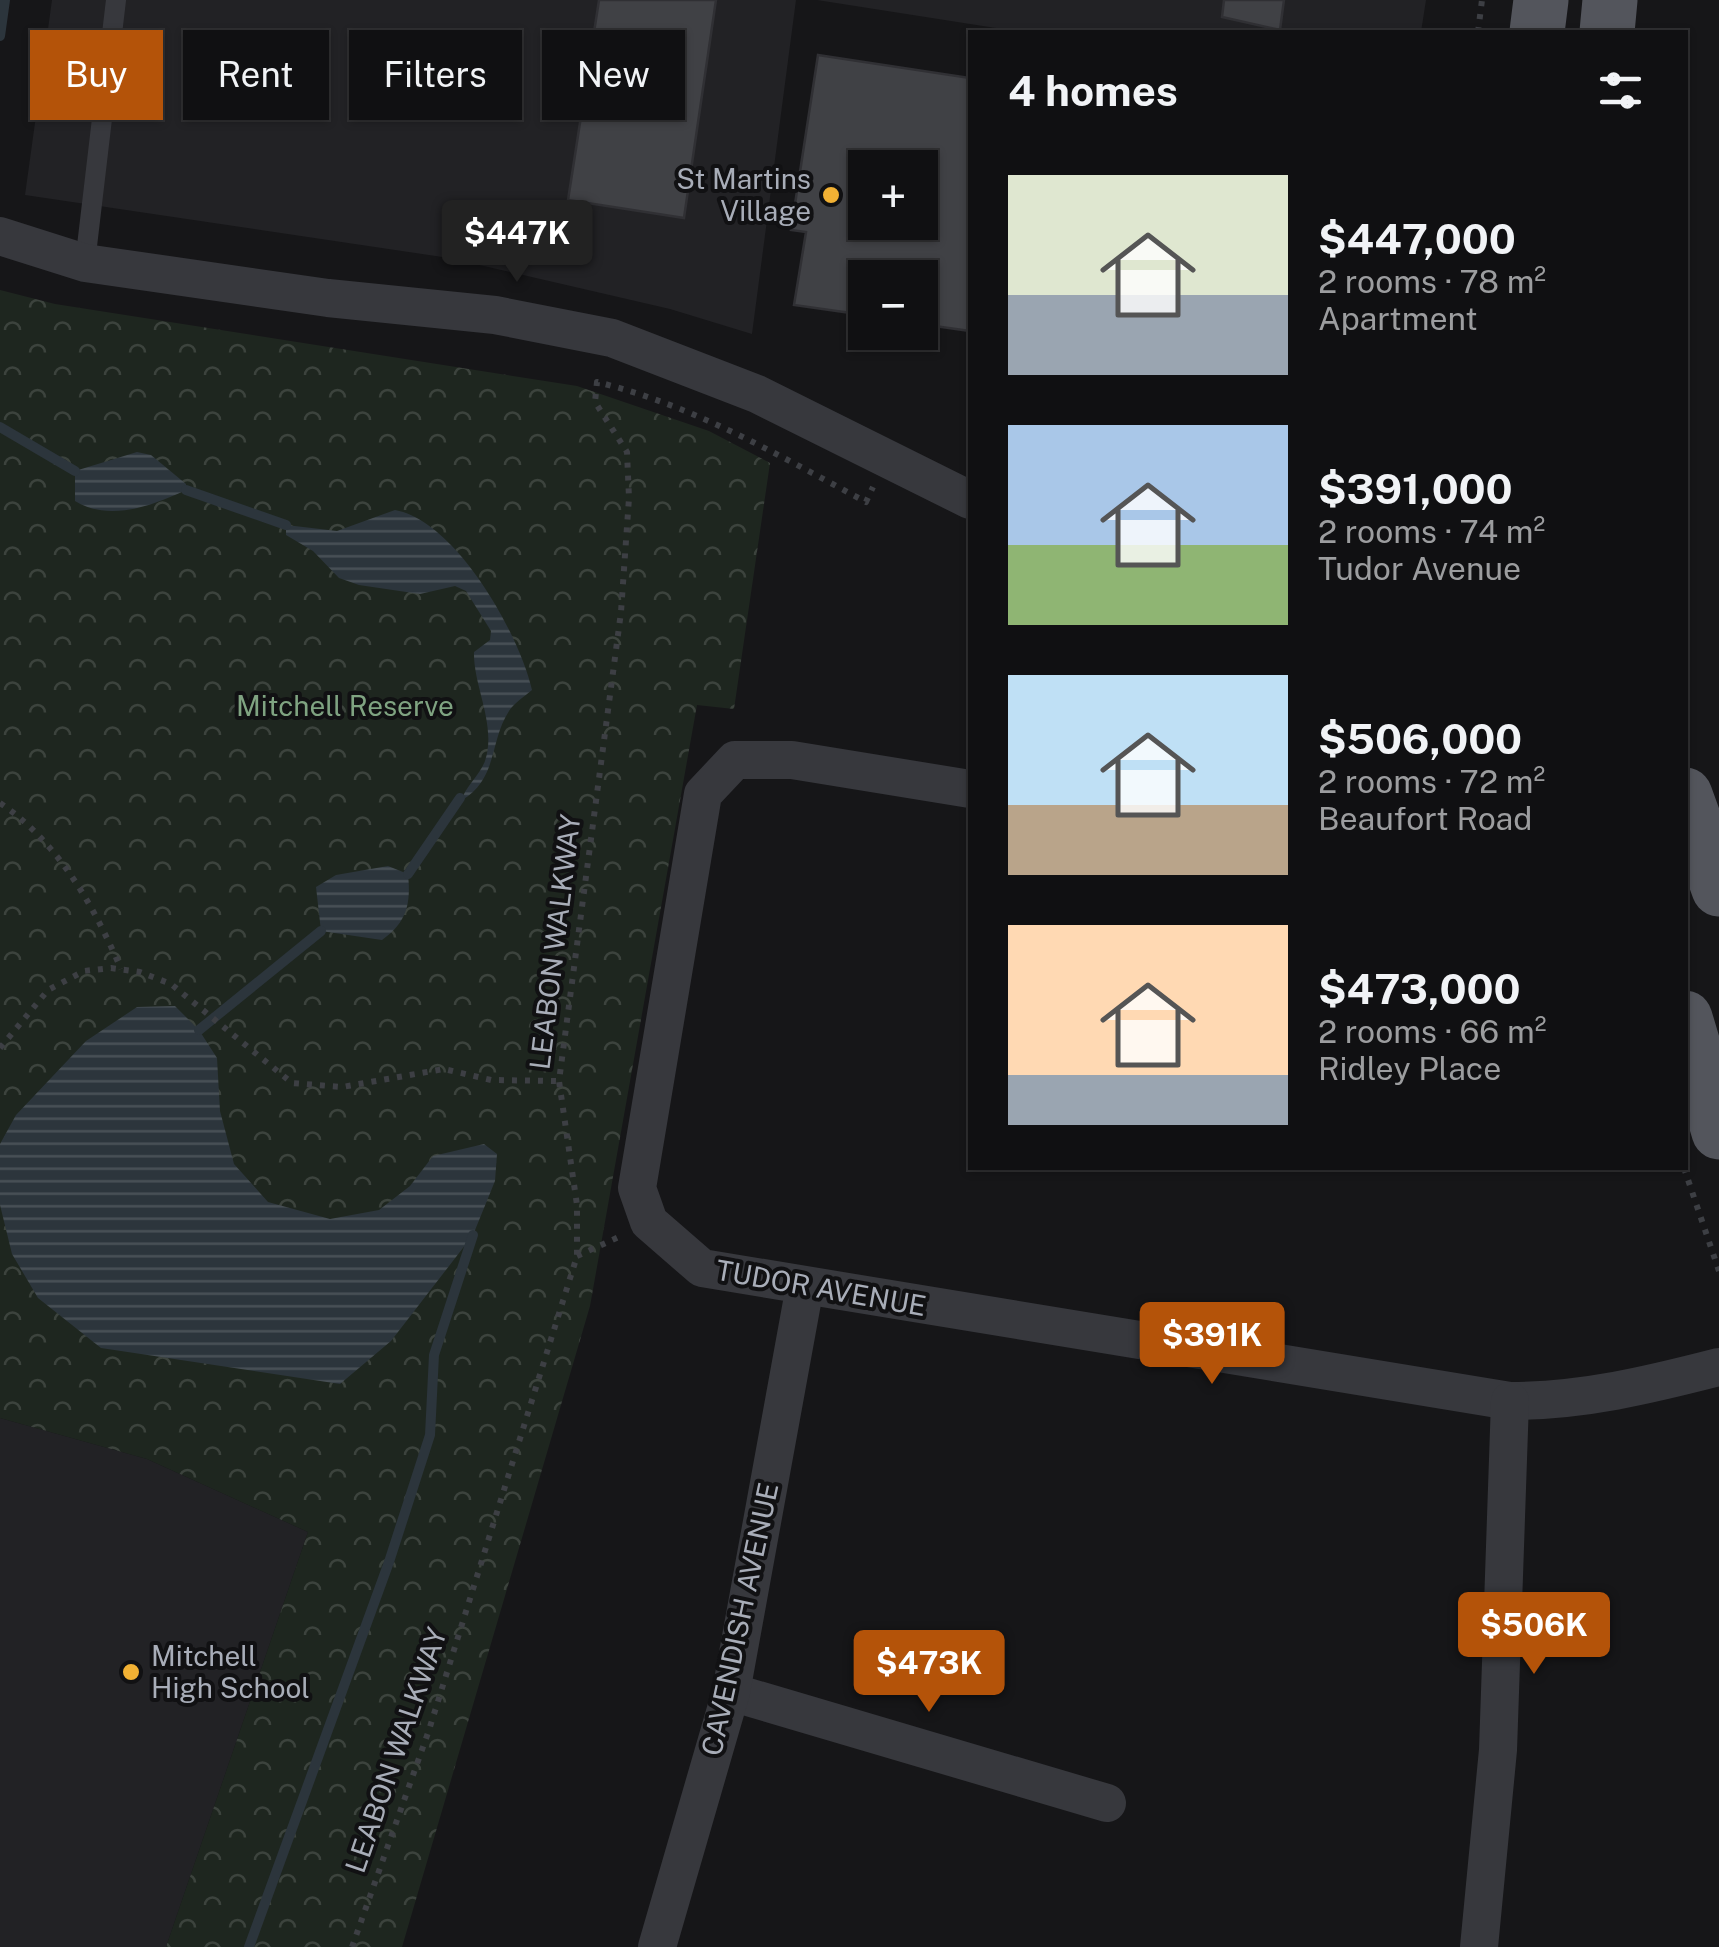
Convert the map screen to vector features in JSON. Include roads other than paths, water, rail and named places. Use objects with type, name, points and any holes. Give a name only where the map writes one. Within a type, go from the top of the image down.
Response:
[{"type":"main road","points":[[1537,30],[1541,0]]},
{"type":"main road","points":[[1607,30],[1610,0]]},
{"type":"main road","points":[[1688,803],[1719,889]]},
{"type":"main road","points":[[1688,1028],[1719,1132]]},
{"type":"street","points":[[0,236],[84,263],[328,298],[494,315],[612,338],[757,394],[968,499]]},
{"type":"street","name":"TUDOR AVENUE","points":[[968,789],[792,760],[734,760],[703,794],[638,1188],[649,1222],[702,1268],[1510,1401],[1561,1401],[1613,1394],[1719,1367]]},
{"type":"street","name":"CAVENDISH AVENUE","points":[[658,1947],[731,1692],[805,1286]]},
{"type":"street","points":[[1479,1947],[1498,1750],[1510,1401]]},
{"type":"street","points":[[731,1692],[1107,1803]]},
{"type":"lane","points":[[84,263],[116,0]]},
{"type":"waterway","points":[[0,36],[5,0]]},
{"type":"waterway","points":[[0,427],[75,471]]},
{"type":"waterway","points":[[186,490],[286,525]]},
{"type":"waterway","points":[[408,874],[460,798]]},
{"type":"waterway","points":[[199,1030],[321,931]]},
{"type":"waterway","points":[[249,1947],[389,1562],[430,1435],[434,1355],[473,1235]]},
{"type":"place","name":"St Martins Village","points":[[831,195]]},
{"type":"place","name":"Mitchell High School","points":[[131,1672]]},
{"type":"park label","name":"Mitchell Reserve","points":[[345,706]]}]
